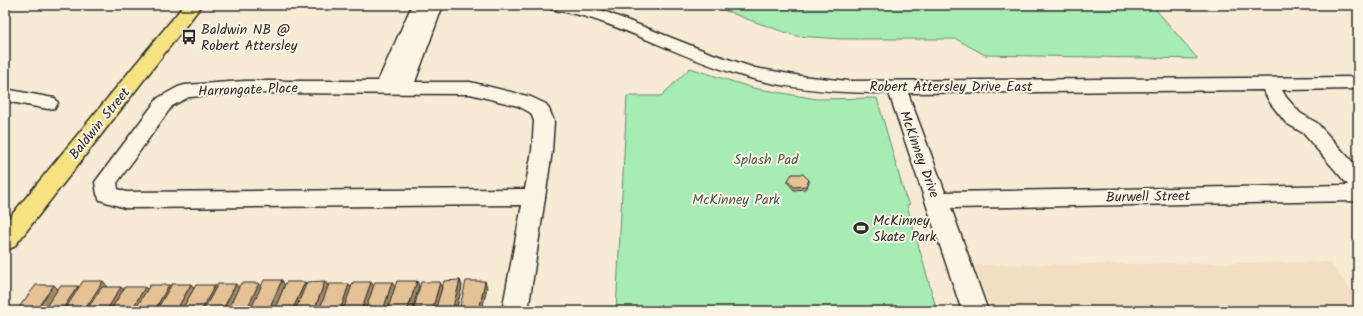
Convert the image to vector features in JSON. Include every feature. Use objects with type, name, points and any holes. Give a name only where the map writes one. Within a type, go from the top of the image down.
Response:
[{"type":"main road","name":"Baldwin Street","points":[[5,240],[193,5]]},
{"type":"street","points":[[394,87],[420,5]]},
{"type":"street","points":[[394,87],[435,5]]},
{"type":"street","name":"Robert Attersley Drive East","points":[[556,5],[595,14],[704,57],[752,73],[801,82],[832,85],[896,87],[1358,83]]},
{"type":"street","points":[[1270,84],[1278,100],[1293,118],[1310,128],[1358,182]]},
{"type":"street","name":"Harrongate Place","points":[[515,311],[542,151],[544,121],[539,109],[524,101],[470,88],[245,87],[185,91],[165,102],[106,182],[108,194],[125,200],[534,197]]},
{"type":"street","name":"McKinney Drive","points":[[896,87],[975,311]]},
{"type":"street","points":[[5,95],[48,102]]},
{"type":"street","name":"Burwell Street","points":[[937,200],[1358,193]]},
{"type":"shaded area","points":[[1329,262],[1358,299],[1358,311],[991,311],[975,265]]},
{"type":"green space","points":[[711,5],[1152,5],[1198,59],[985,55],[956,39],[843,39],[796,36]]},
{"type":"green space","name":"McKinney Park","points":[[690,68],[753,88],[817,99],[877,98],[905,196],[910,204],[907,205],[937,311],[616,311],[627,96],[661,96]]},
{"type":"building","points":[[792,174],[803,174],[809,180],[806,186],[794,187],[788,180]]},
{"type":"building","points":[[264,280],[282,280],[268,311],[250,311]]},
{"type":"building","points":[[460,280],[452,311],[435,311],[444,281]]},
{"type":"building","points":[[83,281],[103,281],[84,311],[64,311]]},
{"type":"building","points":[[325,281],[314,311],[295,311],[307,282]]},
{"type":"building","points":[[397,281],[417,281],[407,311],[387,311]]},
{"type":"building","points":[[466,281],[485,281],[479,311],[459,311]]},
{"type":"building","points":[[286,282],[305,282],[292,311],[274,311]]},
{"type":"building","points":[[353,282],[371,282],[361,311],[343,311]]},
{"type":"building","points":[[375,282],[392,282],[383,311],[365,311]]},
{"type":"building","points":[[421,282],[440,282],[432,311],[421,311],[422,308],[414,308]]},
{"type":"building","points":[[241,283],[259,283],[246,311],[227,311]]},
{"type":"building","points":[[172,284],[191,284],[176,311],[156,311]]},
{"type":"building","points":[[218,284],[236,284],[222,311],[203,311]]},
{"type":"building","points":[[329,284],[349,284],[340,311],[319,311]]},
{"type":"building","points":[[36,285],[54,285],[35,311],[16,311]]},
{"type":"building","points":[[150,285],[169,285],[154,311],[134,311]]},
{"type":"building","points":[[196,285],[215,285],[201,311],[181,311]]},
{"type":"building","points":[[60,286],[78,286],[61,311],[43,311]]},
{"type":"building","points":[[102,287],[121,287],[106,311],[86,311]]},
{"type":"building","points":[[125,287],[145,287],[131,311],[110,311]]},
{"type":"place","name":"Baldwin NB @ Robert Attersley","points":[[189,37]]},
{"type":"place","name":"McKinney Skate Park","points":[[861,228]]},
{"type":"park label","name":"Splash Pad","points":[[766,159]]}]
